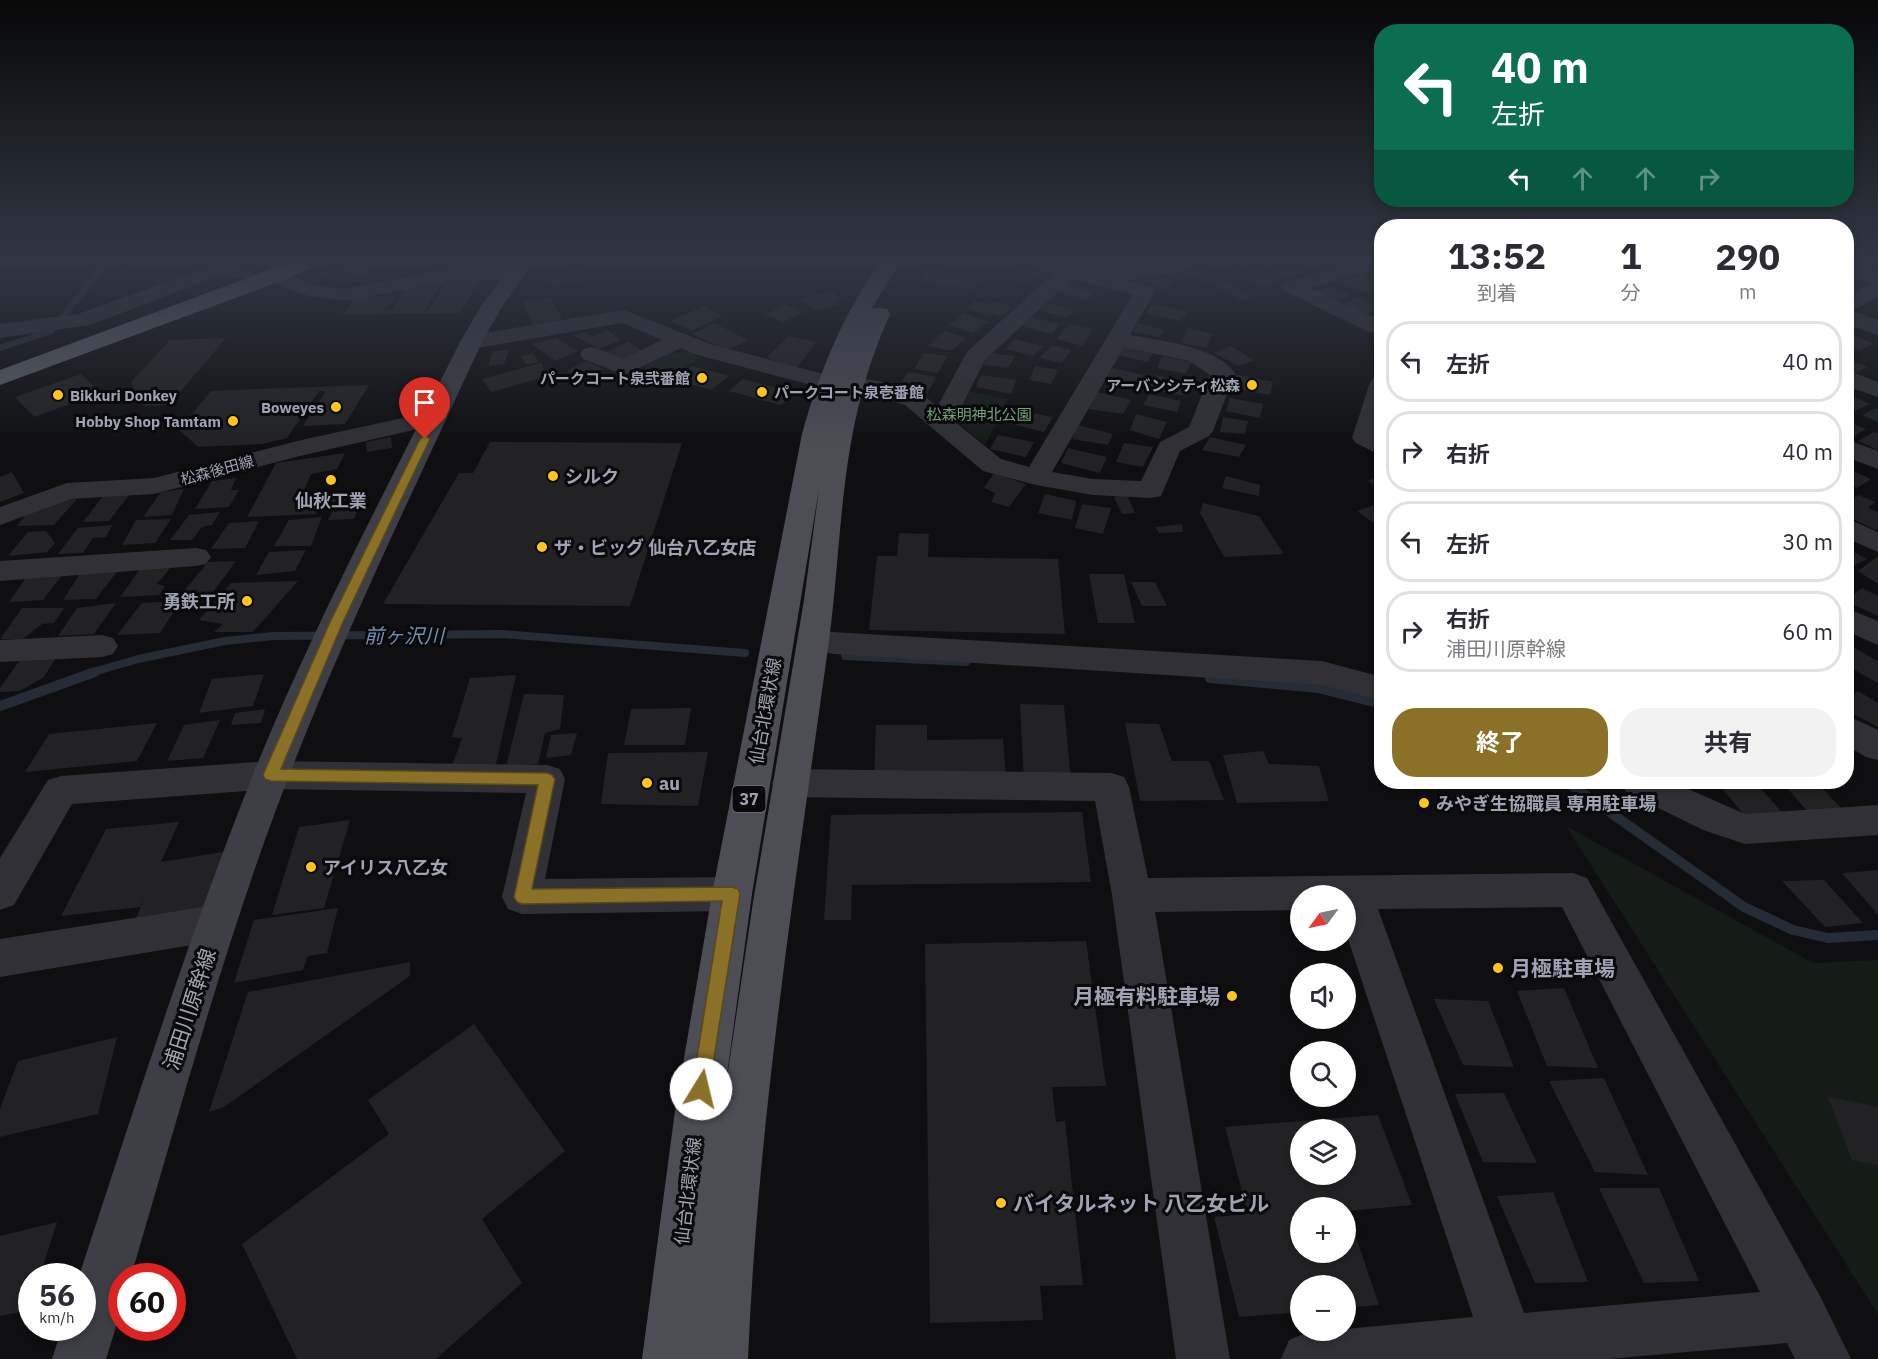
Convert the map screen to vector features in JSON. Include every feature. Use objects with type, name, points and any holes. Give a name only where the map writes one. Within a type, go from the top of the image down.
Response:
[{"type":"highway","points":[[0,363],[105,321]]},
{"type":"highway","points":[[0,378],[143,321]]},
{"type":"main road","name":"仙台北環状線","points":[[721,1359],[723,1312],[752,1044],[790,783],[814,639],[843,421],[840,383],[848,330],[853,321]]},
{"type":"main road","name":"仙台北環状線","points":[[669,1359],[698,1111],[732,894],[815,434],[840,383],[876,321]]},
{"type":"street","points":[[0,331],[70,321]]},
{"type":"street","points":[[435,418],[471,342],[484,321]]},
{"type":"street","points":[[471,342],[592,321]]},
{"type":"street","points":[[637,321],[702,350],[840,383],[869,386],[914,400],[992,465],[1036,477],[1093,487],[1151,490],[1169,447],[1200,431],[1223,373],[1197,356],[1118,339]]},
{"type":"street","points":[[941,423],[975,357],[1017,321]]},
{"type":"street","points":[[1036,477],[1128,321]]},
{"type":"street","points":[[1860,321],[1878,328]]},
{"type":"street","points":[[591,354],[624,368],[680,340]]},
{"type":"street","points":[[1854,380],[1878,390]]},
{"type":"street","points":[[1374,408],[1365,438],[1374,443]]},
{"type":"street","name":"松森後田線","points":[[0,517],[67,491],[154,486],[297,449],[435,418]]},
{"type":"street","name":"浦田川原幹線","points":[[80,1359],[118,1229],[216,923],[271,775],[336,622],[435,418]]},
{"type":"street","points":[[1854,451],[1878,462]]},
{"type":"street","points":[[1854,532],[1878,543]]},
{"type":"street","points":[[0,571],[196,557]]},
{"type":"street","points":[[1854,622],[1878,634]]},
{"type":"street","points":[[814,639],[833,643],[1322,673],[1374,687]]},
{"type":"street","points":[[0,651],[102,646]]},
{"type":"street","points":[[1854,733],[1878,747]]},
{"type":"street","points":[[0,893],[62,790],[271,775],[547,779],[522,897],[732,894]]},
{"type":"street","points":[[790,783],[1111,787],[1132,895],[1203,1359]]},
{"type":"street","points":[[1654,789],[1716,819],[1746,829],[1878,820]]},
{"type":"street","points":[[1308,1359],[1813,1337],[1573,890],[1356,893]]},
{"type":"street","points":[[1132,895],[1290,894]]},
{"type":"street","points":[[1356,905],[1510,1350]]},
{"type":"street","points":[[0,958],[216,923]]},
{"type":"green space","points":[[688,352],[700,358],[668,378],[646,369],[647,365],[671,353]]},
{"type":"green space","name":"松森明神北公園","points":[[966,391],[1008,399],[985,445],[955,419]]},
{"type":"green space","points":[[1566,826],[1813,963],[1878,960],[1878,1314]]},
{"type":"building","points":[[531,321],[554,321],[533,325]]},
{"type":"building","points":[[671,321],[711,321],[692,331]]},
{"type":"building","points":[[953,321],[989,322],[973,333],[949,325]]},
{"type":"building","points":[[1026,321],[1061,324],[1051,334],[1022,326]]},
{"type":"building","points":[[714,323],[748,340],[727,350],[692,334]]},
{"type":"building","points":[[1138,323],[1164,330],[1159,337],[1133,332]]},
{"type":"building","points":[[1069,324],[1093,329],[1082,346],[1057,339]]},
{"type":"building","points":[[1188,328],[1212,334],[1207,348],[1181,343]]},
{"type":"building","points":[[607,330],[621,340],[599,349],[573,335],[585,332],[592,337]]},
{"type":"building","points":[[945,331],[966,338],[951,351],[928,346]]},
{"type":"building","points":[[789,336],[816,342],[797,368],[772,363],[775,361],[767,357]]},
{"type":"building","points":[[1854,336],[1875,344],[1859,350],[1854,348]]},
{"type":"building","points":[[226,338],[169,405],[143,406],[131,382],[170,340]]},
{"type":"building","points":[[556,338],[578,351],[555,361],[532,344]]},
{"type":"building","points":[[1014,339],[1044,346],[1033,356],[1006,349]]},
{"type":"building","points":[[628,342],[646,353],[624,363],[603,353]]},
{"type":"building","points":[[1125,344],[1153,351],[1148,362],[1117,355]]},
{"type":"building","points":[[1052,345],[1071,350],[1062,363],[1039,358]]},
{"type":"building","points":[[1231,346],[1254,360],[1238,366],[1214,353]]},
{"type":"building","points":[[509,350],[504,364],[488,366],[493,351]]},
{"type":"building","points":[[533,353],[539,362],[527,365],[520,356]]},
{"type":"building","points":[[924,353],[947,356],[938,373],[914,369]]},
{"type":"building","points":[[990,353],[1015,356],[1008,368],[983,365]]},
{"type":"building","points":[[1162,356],[1191,362],[1186,374],[1157,368]]},
{"type":"building","points":[[587,361],[603,369],[597,371],[608,378],[593,386],[566,371]]},
{"type":"building","points":[[1854,362],[1867,367],[1854,374]]},
{"type":"building","points":[[541,363],[548,376],[491,392],[482,379]]},
{"type":"building","name":"パークコート泉弐番館","points":[[692,366],[729,376],[711,390],[675,380]]},
{"type":"building","points":[[1035,366],[1058,370],[1051,384],[1029,380]]},
{"type":"building","points":[[1113,368],[1143,375],[1138,386],[1104,379]]},
{"type":"building","points":[[908,372],[936,377],[927,394],[897,389]]},
{"type":"building","name":"Bikkuri Donkey","points":[[81,374],[101,393],[34,417],[15,397]]},
{"type":"building","name":"アーバンシティ松森","points":[[1234,374],[1273,382],[1270,395],[1232,388]]},
{"type":"building","points":[[981,375],[1016,380],[1011,394],[976,387]]},
{"type":"building","points":[[1155,375],[1191,384],[1187,396],[1147,389]]},
{"type":"building","name":"パークコート泉壱番館","points":[[743,379],[795,393],[781,405],[729,391]]},
{"type":"building","points":[[369,385],[345,424],[303,426],[326,391],[319,391],[287,438],[262,444],[198,447],[179,430],[211,391]]},
{"type":"building","points":[[1096,392],[1131,400],[1123,414],[1089,409]]},
{"type":"building","points":[[1149,394],[1181,401],[1177,412],[1143,405]]},
{"type":"building","points":[[1854,397],[1870,404],[1855,411]]},
{"type":"building","points":[[1230,398],[1263,404],[1260,418],[1226,411]]},
{"type":"building","points":[[1875,408],[1878,409],[1878,422],[1862,415]]},
{"type":"building","points":[[1010,409],[1053,417],[1044,432],[1005,422]]},
{"type":"building","points":[[1136,414],[1167,422],[1159,439],[1130,430]]},
{"type":"building","points":[[1223,417],[1248,421],[1245,434],[1220,432]]},
{"type":"building","points":[[1854,424],[1866,429],[1854,436]]},
{"type":"building","points":[[1078,425],[1113,434],[1108,445],[1072,439]]},
{"type":"building","points":[[1874,432],[1878,433],[1878,450],[1858,441]]},
{"type":"building","points":[[998,435],[1034,442],[1026,457],[990,449]]},
{"type":"building","points":[[391,437],[392,448],[367,452],[366,442]]},
{"type":"building","points":[[1210,437],[1246,445],[1239,457],[1202,450]]},
{"type":"building","points":[[490,442],[682,443],[630,606],[383,604],[459,473],[473,473]]},
{"type":"building","points":[[1124,443],[1153,447],[1143,467],[1116,462]]},
{"type":"building","points":[[1068,448],[1107,457],[1100,473],[1061,463]]},
{"type":"building","points":[[345,453],[337,469],[311,474],[301,497],[325,497],[316,514],[247,517],[276,463]]},
{"type":"building","points":[[12,472],[24,493],[0,502],[0,477]]},
{"type":"building","points":[[1854,472],[1871,479],[1857,488],[1854,487]]},
{"type":"building","points":[[994,473],[1026,484],[1009,507],[991,502],[995,493],[984,488]]},
{"type":"building","points":[[1226,476],[1260,485],[1259,496],[1222,488]]},
{"type":"building","points":[[236,478],[231,490],[239,490],[229,507],[195,509],[212,481]]},
{"type":"building","points":[[184,489],[172,515],[143,517],[161,492]]},
{"type":"building","points":[[349,491],[345,501],[329,503],[332,493]]},
{"type":"building","points":[[130,494],[109,521],[83,522],[103,496]]},
{"type":"building","points":[[1045,494],[1076,501],[1072,520],[1038,513]]},
{"type":"building","points":[[1127,495],[1135,513],[1122,514],[1114,497]]},
{"type":"building","points":[[1859,495],[1875,502],[1868,508],[1878,512],[1876,530],[1854,520],[1854,497]]},
{"type":"building","points":[[77,499],[54,525],[17,526],[28,512],[42,510],[49,502]]},
{"type":"building","points":[[1203,503],[1259,516],[1284,554],[1224,557],[1200,513]]},
{"type":"building","points":[[1082,504],[1111,508],[1103,534],[1075,528]]},
{"type":"building","points":[[1374,505],[1374,523],[1357,511]]},
{"type":"building","points":[[358,509],[354,519],[328,520],[332,512]]},
{"type":"building","points":[[220,512],[212,525],[202,527],[192,540],[170,540],[189,515]]},
{"type":"building","points":[[322,517],[311,546],[274,546],[289,520]]},
{"type":"building","points":[[171,519],[155,543],[122,545],[136,520]]},
{"type":"building","points":[[259,521],[245,548],[211,549],[229,523]]},
{"type":"building","points":[[1182,524],[1183,532],[1159,533],[1156,527]]},
{"type":"building","points":[[112,525],[106,537],[93,538],[83,553],[58,554],[78,528]]},
{"type":"building","points":[[46,531],[55,543],[47,552],[8,556],[28,532]]},
{"type":"building","points":[[899,533],[929,534],[928,557],[1058,559],[1065,634],[869,630],[877,556],[897,556]]},
{"type":"building","points":[[306,550],[295,571],[256,575],[269,552]]},
{"type":"building","points":[[1854,552],[1867,559],[1854,566]]},
{"type":"building","points":[[1878,556],[1878,584],[1858,571]]},
{"type":"building","points":[[236,561],[213,592],[183,592],[208,562]]},
{"type":"building","points":[[172,566],[157,584],[165,586],[159,595],[120,597],[141,568]]},
{"type":"building","points":[[119,569],[96,599],[63,600],[81,572]]},
{"type":"building","points":[[63,574],[43,600],[9,602],[28,575]]},
{"type":"building","points":[[1089,574],[1124,574],[1135,623],[1098,623]]},
{"type":"building","name":"勇鉄工所","points":[[298,581],[253,632],[214,632],[223,624],[199,620],[231,583]]},
{"type":"building","points":[[1131,582],[1155,582],[1167,606],[1142,606]]},
{"type":"building","points":[[1862,588],[1878,596],[1878,616],[1854,605],[1854,594]]},
{"type":"building","points":[[181,601],[160,633],[117,635],[142,603]]},
{"type":"building","points":[[116,603],[94,634],[58,636],[77,608]]},
{"type":"building","points":[[22,608],[64,608],[54,623],[42,624],[23,639],[0,639]]},
{"type":"building","points":[[1854,648],[1878,661],[1878,683],[1854,670]]},
{"type":"building","points":[[57,656],[44,677],[20,691],[0,692],[0,688],[22,657]]},
{"type":"building","points":[[264,674],[253,706],[199,713],[212,679]]},
{"type":"building","points":[[516,675],[495,769],[451,769],[462,738],[452,737],[470,678]]},
{"type":"building","points":[[1858,691],[1878,703],[1878,727],[1854,714],[1854,694]]},
{"type":"building","points":[[524,694],[564,695],[560,729],[545,733],[538,764],[506,767]]},
{"type":"building","points":[[1020,704],[1064,705],[1071,782],[1024,781]]},
{"type":"building","points":[[691,708],[685,745],[624,745],[631,709]]},
{"type":"building","points":[[265,709],[261,723],[231,725],[235,713]]},
{"type":"building","points":[[220,720],[203,758],[167,761],[184,725]]},
{"type":"building","points":[[157,723],[137,761],[25,772],[49,734]]},
{"type":"building","points":[[1125,723],[1159,724],[1172,761],[1209,761],[1224,800],[1140,801]]},
{"type":"building","points":[[876,725],[927,725],[927,740],[1003,739],[1006,778],[874,779]]},
{"type":"building","points":[[577,733],[571,755],[546,758],[551,735]]},
{"type":"building","points":[[1263,751],[1269,764],[1319,766],[1329,801],[1237,803],[1223,755]]},
{"type":"building","points":[[708,752],[698,806],[601,804],[608,753]]},
{"type":"building","points":[[1723,789],[1761,789],[1786,817],[1749,821]]},
{"type":"building","points":[[1788,789],[1823,789],[1846,814],[1812,817]]},
{"type":"building","points":[[1082,812],[1091,882],[852,885],[851,920],[824,920],[831,815]]},
{"type":"building","name":"アイリス八乙女","points":[[350,820],[324,908],[272,915],[299,827]]},
{"type":"building","points":[[179,822],[161,862],[235,850],[196,943],[134,923],[145,896],[140,907],[61,916],[106,829]]},
{"type":"building","points":[[1878,870],[1878,915],[1842,873]]},
{"type":"building","points":[[1824,880],[1863,923],[1825,927],[1782,881]]},
{"type":"building","points":[[338,908],[327,953],[308,956],[303,970],[234,983],[254,920]]},
{"type":"building","name":"バイタルネット 八乙女ビル","points":[[1086,941],[1106,1086],[1052,1087],[1056,1122],[1065,1121],[1083,1285],[1040,1286],[1043,1320],[930,1323],[925,944]]},
{"type":"building","points":[[410,962],[410,976],[224,1107],[209,1112],[248,992]]},
{"type":"building","points":[[1564,988],[1598,1068],[1547,1066],[1517,991]]},
{"type":"building","points":[[1434,999],[1488,1001],[1514,1067],[1463,1065]]},
{"type":"building","points":[[474,1024],[565,1151],[482,1219],[522,1283],[436,1359],[297,1359],[242,1244],[389,1134],[368,1100]]},
{"type":"building","points":[[117,1037],[98,1114],[0,1137],[0,1109],[18,1061]]},
{"type":"building","points":[[1604,1078],[1648,1175],[1595,1172],[1549,1081]]},
{"type":"building","points":[[1504,1093],[1537,1163],[1483,1162],[1455,1094]]},
{"type":"building","points":[[1828,1097],[1878,1107],[1878,1165],[1852,1160]]},
{"type":"building","points":[[1378,1115],[1412,1205],[1356,1210],[1356,1197],[1290,1197],[1290,1263],[1356,1263],[1356,1237],[1379,1305],[1356,1307],[1356,1275],[1290,1275],[1290,1313],[1239,1317],[1214,1217],[1248,1214],[1225,1127],[1290,1122],[1290,1185],[1356,1185],[1356,1119],[1327,1119]]},
{"type":"building","points":[[1599,1188],[1659,1188],[1699,1281],[1644,1283]]},
{"type":"building","points":[[1553,1192],[1588,1282],[1535,1283],[1497,1196]]},
{"type":"building","points":[[57,1222],[44,1263],[18,1263],[18,1312],[0,1316],[0,1236]]},
{"type":"waterway","points":[[0,348],[51,331],[59,321]]},
{"type":"waterway","name":"前ヶ沢川","points":[[90,673],[138,659],[225,641],[273,636],[503,634],[745,653]]},
{"type":"waterway","points":[[845,656],[966,662]]},
{"type":"waterway","name":"前ヶ沢川","points":[[0,706],[95,672]]},
{"type":"waterway","points":[[1210,678],[1318,688],[1374,702]]},
{"type":"waterway","points":[[1577,789],[1744,907],[1793,930],[1828,938],[1878,935]]},
{"type":"place","name":"パークコート泉弐番館","points":[[702,378]]},
{"type":"place","name":"アーバンシティ松森","points":[[1252,385]]},
{"type":"place","name":"パークコート泉壱番館","points":[[762,392]]},
{"type":"place","name":"Bikkuri Donkey","points":[[58,395]]},
{"type":"place","name":"Boweyes","points":[[336,407]]},
{"type":"place","name":"Hobby Shop Tamtam","points":[[233,421]]},
{"type":"place","name":"シルク","points":[[553,476]]},
{"type":"place","name":"仙秋工業","points":[[331,480]]},
{"type":"place","name":"ザ・ビッグ 仙台八乙女店","points":[[542,547]]},
{"type":"place","name":"勇鉄工所","points":[[247,601]]},
{"type":"place","name":"au","points":[[647,783]]},
{"type":"place","name":"みやぎ生協職員 専用駐車場","points":[[1424,803]]},
{"type":"place","name":"アイリス八乙女","points":[[311,867]]},
{"type":"place","name":"月極駐車場","points":[[1498,968]]},
{"type":"place","name":"月極有料駐車場","points":[[1232,996]]},
{"type":"place","name":"バイタルネット 八乙女ビル","points":[[1001,1203]]},
{"type":"route","points":[[425,439],[336,622],[271,775],[547,779],[522,897],[732,894],[701,1089]]}]
